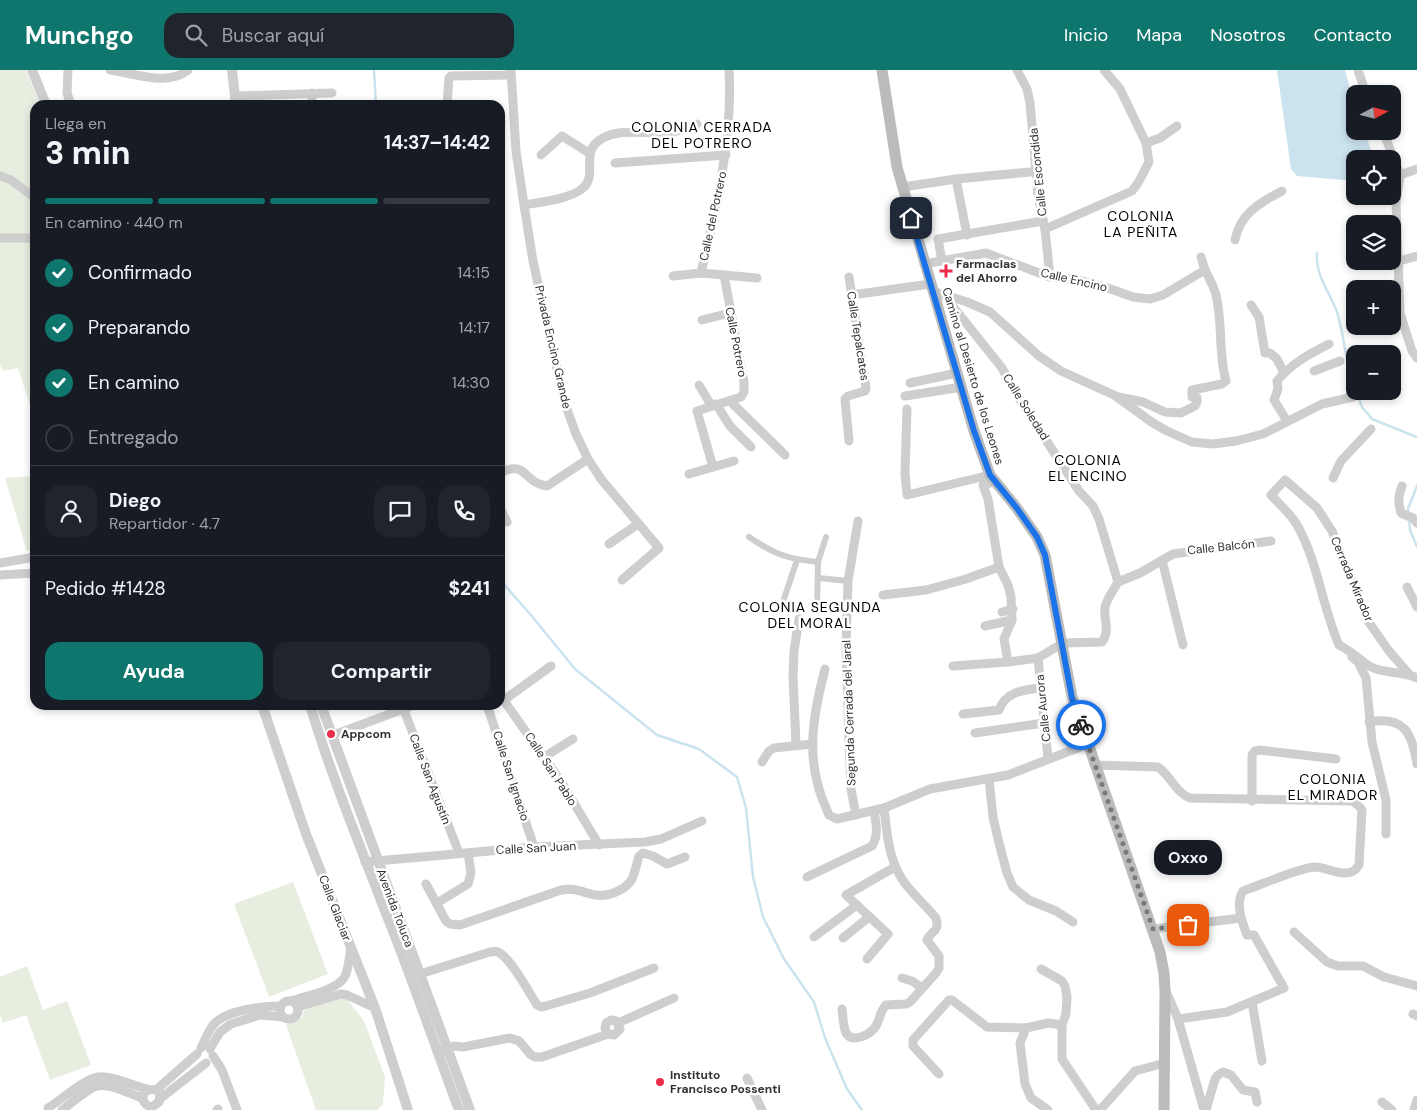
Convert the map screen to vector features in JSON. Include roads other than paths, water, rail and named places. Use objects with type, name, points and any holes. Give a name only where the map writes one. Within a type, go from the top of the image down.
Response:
[{"type":"main road","name":"Camino al Desierto de los Leones","points":[[882,70],[897,167],[924,264],[935,289],[974,431],[992,478],[1037,537],[1045,555],[1072,698],[1153,929],[1164,973],[1166,991],[1164,1110]]},
{"type":"street","points":[[32,70],[44,100]]},
{"type":"street","points":[[63,70],[67,80]]},
{"type":"street","points":[[68,70],[67,93],[69,100]]},
{"type":"street","points":[[113,70],[157,78],[174,78],[188,70]]},
{"type":"street","points":[[232,70],[236,100],[332,93]]},
{"type":"street","name":"Calle del Potrero","points":[[701,273],[726,155],[730,94],[729,70]]},
{"type":"street","name":"Calle Escondida","points":[[1017,70],[1027,89],[1030,103],[1038,195],[1044,225],[1050,277]]},
{"type":"street","points":[[942,261],[938,239],[1044,225],[1132,190],[1138,183],[1149,162],[1146,143],[1120,89],[1104,70]]},
{"type":"street","points":[[1358,70],[1363,85]]},
{"type":"street","points":[[447,100],[449,78],[451,76],[511,72]]},
{"type":"street","name":"Privada Encino Grande","points":[[511,72],[516,151],[524,205],[564,401],[576,434],[588,459],[601,479],[658,549],[622,580]]},
{"type":"street","points":[[312,93],[312,100]]},
{"type":"street","points":[[524,205],[573,194],[582,190],[587,184],[590,174],[589,153],[596,142],[605,136],[621,133],[671,133],[687,130],[697,124]]},
{"type":"street","points":[[1146,143],[1160,138],[1177,126]]},
{"type":"street","points":[[541,155],[562,136],[589,153]]},
{"type":"street","points":[[615,163],[726,155]]},
{"type":"street","points":[[1401,175],[1417,169]]},
{"type":"street","points":[[903,187],[956,179],[1030,172]]},
{"type":"street","points":[[0,176],[11,180],[30,194]]},
{"type":"street","points":[[956,179],[967,235]]},
{"type":"street","points":[[1235,240],[1237,231],[1246,215],[1260,203],[1282,191]]},
{"type":"street","points":[[0,238],[30,238]]},
{"type":"street","name":"Calle Encino","points":[[924,264],[986,253],[1050,277],[1078,280],[1150,299],[1163,295],[1205,270]]},
{"type":"street","points":[[1401,260],[1417,256]]},
{"type":"street","points":[[1117,397],[1143,402],[1165,412],[1181,413],[1195,406],[1197,402],[1197,398],[1192,397],[1192,390],[1222,384],[1226,381],[1223,370],[1216,293],[1201,257]]},
{"type":"street","points":[[1399,270],[1400,312],[1412,351],[1417,358]]},
{"type":"street","points":[[673,276],[701,273],[757,278]]},
{"type":"street","name":"Calle Potrero","points":[[724,275],[744,382],[744,392],[741,396],[730,401]]},
{"type":"street","name":"Calle Tepalcates","points":[[849,278],[866,388],[865,391],[848,396],[845,399],[849,441]]},
{"type":"street","points":[[852,295],[935,289],[968,302],[990,312],[1039,356],[1061,371],[1117,397],[1167,431],[1192,442],[1213,444],[1236,441],[1263,434],[1322,404],[1346,399]]},
{"type":"street","name":"Calle Soledad","points":[[935,289],[1002,368],[1018,397],[1079,491],[1093,506],[1099,519],[1118,582]]},
{"type":"street","points":[[1251,305],[1259,317],[1265,353],[1270,353],[1277,359],[1284,373]]},
{"type":"street","points":[[702,320],[730,313]]},
{"type":"street","points":[[1287,421],[1274,400],[1278,389],[1277,381],[1304,357],[1329,344]]},
{"type":"street","points":[[1314,371],[1340,361]]},
{"type":"street","points":[[910,383],[957,373]]},
{"type":"street","points":[[699,385],[730,426],[751,447]]},
{"type":"street","points":[[905,396],[962,387]]},
{"type":"street","points":[[713,467],[696,412],[713,404],[730,401],[785,455]]},
{"type":"street","points":[[907,409],[905,473],[907,495],[992,478]]},
{"type":"street","points":[[1333,478],[1341,461],[1371,428]]},
{"type":"street","points":[[505,470],[518,468],[533,481],[547,486],[588,459]]},
{"type":"street","points":[[689,474],[734,461]]},
{"type":"street","points":[[992,478],[983,485],[988,499],[999,567],[1008,585],[1012,609],[1012,620],[1004,639]]},
{"type":"street","name":"Cerrada Mirador","points":[[1338,642],[1318,576],[1304,539],[1296,523],[1271,495],[1285,480],[1317,508],[1332,531],[1368,621],[1389,651],[1413,676]]},
{"type":"street","points":[[1402,486],[1398,505],[1403,514],[1415,521]]},
{"type":"street","points":[[505,517],[508,522]]},
{"type":"street","name":"Segunda Cerrada del Jaral","points":[[856,815],[851,789],[848,742],[846,647],[848,580],[858,521]]},
{"type":"street","points":[[609,544],[638,524]]},
{"type":"street","points":[[817,611],[818,562],[826,536]]},
{"type":"street","points":[[749,537],[778,555],[797,560],[818,562]]},
{"type":"street","name":"Calle Balcón","points":[[1118,582],[1140,573],[1172,554],[1271,541]]},
{"type":"street","points":[[0,563],[30,558]]},
{"type":"street","points":[[783,602],[797,560]]},
{"type":"street","points":[[1162,560],[1183,645]]},
{"type":"street","points":[[883,594],[926,590],[966,579],[999,567]]},
{"type":"street","points":[[0,575],[30,573]]},
{"type":"street","points":[[818,578],[848,580]]},
{"type":"street","points":[[953,666],[1038,658],[1062,643],[1102,642],[1107,631],[1105,609],[1118,582]]},
{"type":"street","points":[[1407,587],[1417,607]]},
{"type":"street","points":[[1002,612],[1012,609]]},
{"type":"street","points":[[796,745],[793,677],[794,652],[799,619]]},
{"type":"street","points":[[985,626],[1012,620]]},
{"type":"street","points":[[997,623],[1004,639],[1008,662]]},
{"type":"street","points":[[1338,642],[1372,667],[1413,676]]},
{"type":"street","points":[[1338,642],[1358,662],[1366,678],[1369,722],[1386,800],[1386,834]]},
{"type":"street","name":"Calle Aurora","points":[[1038,658],[1048,758]]},
{"type":"street","points":[[505,695],[551,666]]},
{"type":"street","points":[[825,669],[817,697],[812,744],[813,761],[818,786],[829,815],[837,819],[884,808],[930,789],[1008,775],[1088,744]]},
{"type":"street","points":[[963,714],[999,710],[1014,692],[1041,688]]},
{"type":"street","name":"Calle San Pablo","points":[[505,701],[544,757],[599,845]]},
{"type":"street","name":"Calle Glaciar","points":[[264,710],[306,834],[375,1008],[408,1110]]},
{"type":"street","name":"Avenida Toluca","points":[[312,710],[392,929],[444,1054],[470,1110]]},
{"type":"street","name":"Avenida Toluca","points":[[322,710],[420,974],[444,1054],[458,1110]]},
{"type":"street","points":[[331,736],[395,710]]},
{"type":"street","name":"Calle San Agustín","points":[[403,710],[471,873],[468,884],[437,903]]},
{"type":"street","name":"Calle San Ignacio","points":[[490,710],[534,847]]},
{"type":"street","points":[[1369,722],[1389,720],[1405,728],[1412,740],[1417,764]]},
{"type":"street","points":[[975,733],[1044,723]]},
{"type":"street","points":[[544,757],[573,739]]},
{"type":"street","points":[[762,762],[769,751],[796,745],[812,744]]},
{"type":"street","points":[[1252,801],[1252,755],[1255,751],[1336,759]]},
{"type":"street","points":[[1096,764],[1158,767],[1164,771],[1183,794],[1190,798],[1352,802],[1362,810],[1356,870],[1351,873],[1340,873],[1324,868],[1304,869],[1243,891],[1240,899],[1241,918],[1247,934],[1254,935],[1284,988],[1227,1012],[1178,1019]]},
{"type":"street","points":[[989,779],[993,817],[1007,873],[1013,887],[1029,900],[1056,911],[1073,922]]},
{"type":"street","points":[[842,1010],[846,1033],[850,1037],[858,1038],[875,1028],[886,1005],[906,1004],[939,968],[939,956],[927,940],[936,930],[938,925],[936,918],[906,886],[895,867],[890,851],[884,808]]},
{"type":"street","points":[[806,878],[872,846],[876,840],[877,833],[874,811]]},
{"type":"street","name":"Calle San Juan","points":[[366,862],[534,847],[628,844],[661,839],[702,821]]},
{"type":"street","points":[[426,884],[446,921],[450,924],[460,925],[570,888],[598,896],[613,893],[625,887],[631,880],[639,856],[643,853],[667,864],[685,858]]},
{"type":"street","points":[[867,959],[888,935],[846,896],[895,867]]},
{"type":"street","points":[[814,937],[857,905]]},
{"type":"street","points":[[843,938],[869,917]]},
{"type":"street","points":[[1153,929],[1241,918]]},
{"type":"street","points":[[1294,932],[1327,962],[1338,966],[1363,966],[1384,977],[1417,986]]},
{"type":"street","points":[[295,1004],[335,987],[342,982],[346,975],[350,948]]},
{"type":"street","points":[[420,974],[490,952],[497,952],[502,954],[516,971],[537,1005],[542,1007],[590,993],[654,968]]},
{"type":"street","points":[[1041,969],[1062,981],[1065,986],[1068,997],[1066,1014],[1062,1025],[1062,1059],[1098,1110],[1135,1071],[1165,1063]]},
{"type":"street","points":[[902,978],[912,981],[922,988]]},
{"type":"street","points":[[1166,991],[1178,1019],[1205,1110]]},
{"type":"street","points":[[154,1098],[205,1052],[212,1027],[220,1019],[258,1006],[281,1006],[287,1001],[295,1004],[341,994],[347,994],[375,1008]]},
{"type":"street","points":[[444,1054],[454,1046],[463,1047],[515,1038],[531,1055],[542,1057],[608,1034],[614,1035],[619,1031],[618,1023],[674,998]]},
{"type":"street","points":[[939,1074],[912,1043],[949,1000],[952,1000],[986,1027],[1026,1028],[1048,1024],[1062,1025]]},
{"type":"street","points":[[1252,1002],[1262,1062]]},
{"type":"street","points":[[206,1063],[199,1061],[220,1032],[231,1024],[260,1015],[283,1017],[287,1020],[296,1016],[298,1012],[295,1004]]},
{"type":"street","points":[[281,1006],[280,1010],[283,1017]]},
{"type":"street","points":[[1026,1028],[1020,1043],[1025,1084],[1031,1098],[1048,1110]]},
{"type":"street","points":[[62,1110],[91,1087],[101,1084],[154,1098],[209,1062],[205,1052]]},
{"type":"street","points":[[205,1052],[222,1070],[237,1110]]},
{"type":"street","points":[[1205,1110],[1216,1077],[1223,1072],[1231,1075],[1243,1090],[1255,1092],[1257,1102]]},
{"type":"street","points":[[48,1110],[87,1082],[99,1077],[154,1098]]},
{"type":"street","points":[[747,1078],[762,1110]]},
{"type":"street","points":[[1414,1110],[1417,1100]]},
{"type":"street","points":[[1382,1102],[1392,1110]]},
{"type":"water","points":[[1277,70],[1345,70],[1349,85],[1346,85],[1346,140],[1367,140],[1371,150],[1346,150],[1346,180],[1297,176],[1291,169]]},
{"type":"waterway","points":[[374,70],[376,100]]},
{"type":"waterway","points":[[1317,253],[1318,269],[1340,321],[1346,354]]},
{"type":"waterway","points":[[1359,400],[1362,407],[1372,419],[1417,437]]},
{"type":"waterway","points":[[1408,512],[1417,486]]},
{"type":"waterway","points":[[1409,518],[1410,530],[1417,547]]},
{"type":"waterway","points":[[505,586],[575,669],[657,735],[699,749],[737,777],[746,808],[753,877],[763,917],[784,959],[814,1002],[825,1038],[847,1089],[862,1110]]},
{"type":"place","name":"Farmacias del Ahorro","points":[[946,271]]},
{"type":"place","name":"Appcom","points":[[331,734]]},
{"type":"place","name":"Oxxo","points":[[1188,925]]},
{"type":"place","name":"Instituto Francisco Possenti","points":[[660,1082]]},
{"type":"district","name":"COLONIA CERRADA DEL POTRERO","points":[[702,136]]},
{"type":"district","name":"COLONIA LA PEÑITA","points":[[1141,224]]},
{"type":"district","name":"COLONIA EL ENCINO","points":[[1088,468]]},
{"type":"district","name":"COLONIA SEGUNDA DEL MORAL","points":[[810,616]]},
{"type":"district","name":"COLONIA EL MIRADOR","points":[[1333,788]]}]
